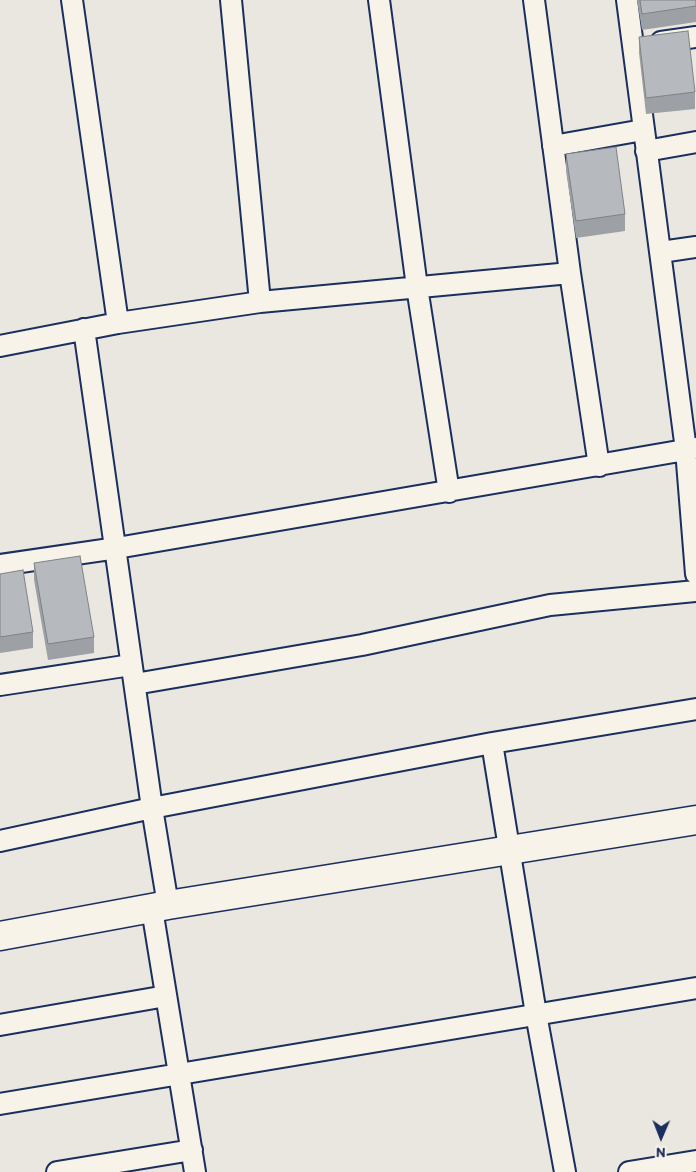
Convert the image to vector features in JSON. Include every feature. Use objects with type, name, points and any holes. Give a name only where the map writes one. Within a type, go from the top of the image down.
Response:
[{"type":"street","points":[[72,0],[118,323]]},
{"type":"street","points":[[231,0],[260,302]]},
{"type":"street","points":[[379,0],[417,287],[449,492]]},
{"type":"street","points":[[534,0],[570,273],[599,466]]},
{"type":"street","points":[[627,0],[643,130],[691,449],[696,574]]},
{"type":"street","points":[[633,46],[696,37]]},
{"type":"street","points":[[553,146],[643,130]]},
{"type":"street","points":[[646,151],[696,142]]},
{"type":"street","points":[[661,252],[696,247]]},
{"type":"street","points":[[0,346],[118,323],[260,302],[570,273]]},
{"type":"street","points":[[84,329],[117,548],[152,808],[166,996],[195,1172]]},
{"type":"street","points":[[0,565],[117,548],[691,449]]},
{"type":"street","points":[[0,686],[133,674],[362,645],[550,605],[696,590]]},
{"type":"street","points":[[0,841],[152,808],[492,743],[696,709]]},
{"type":"street","points":[[492,743],[536,1014],[565,1172]]},
{"type":"street","points":[[0,936],[160,907],[696,820]]},
{"type":"street","points":[[0,1104],[178,1076],[696,988]]},
{"type":"street","points":[[0,1025],[166,996]]},
{"type":"street","points":[[57,1172],[192,1150]]},
{"type":"street","points":[[629,1172],[696,1161]]},
{"type":"building","points":[[640,0],[696,0],[696,6],[642,14]]},
{"type":"building","points":[[688,31],[695,92],[646,98],[639,37]]},
{"type":"building","points":[[616,147],[625,214],[576,221],[566,154]]},
{"type":"building","points":[[80,556],[94,637],[48,644],[34,563]]},
{"type":"building","points":[[23,570],[33,632],[0,637],[0,574]]}]
